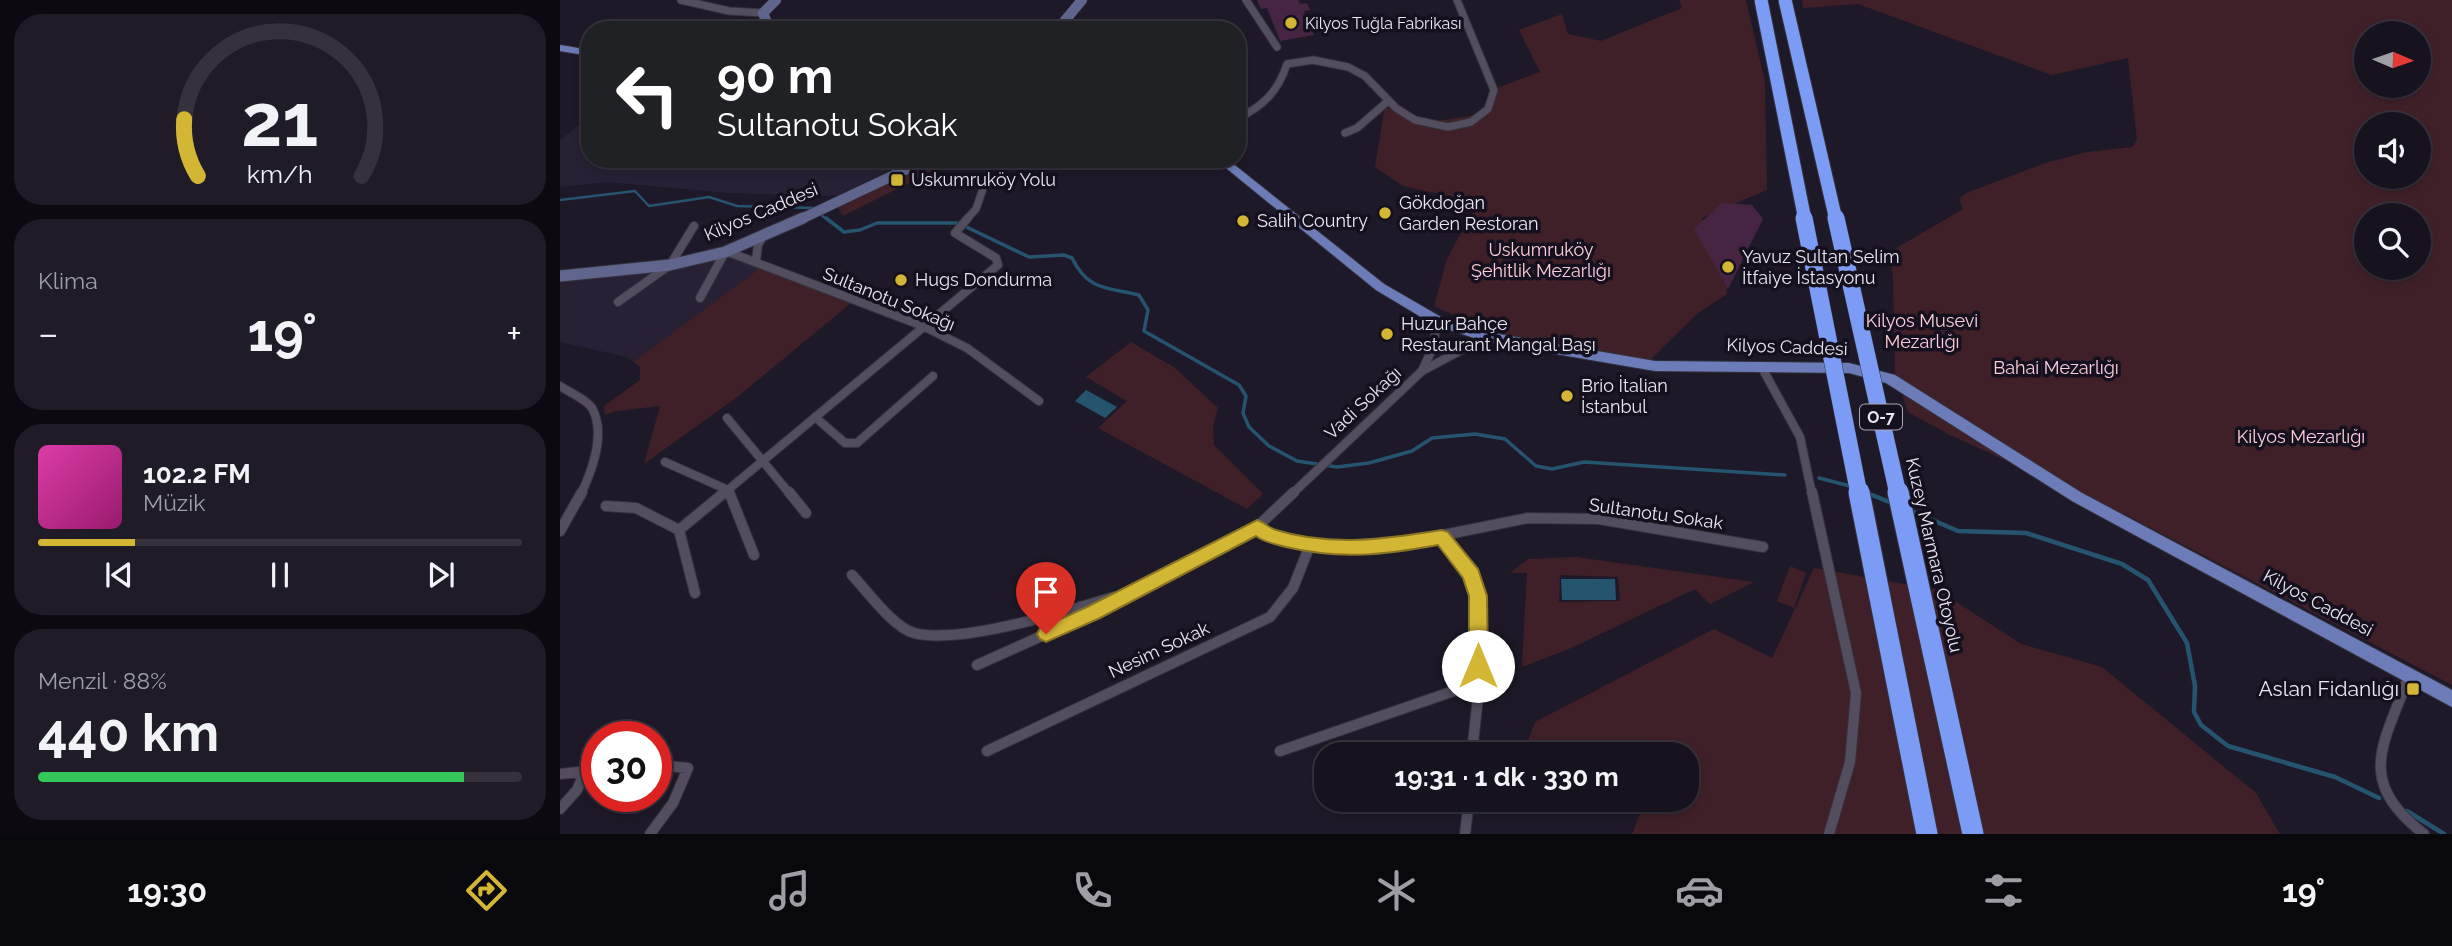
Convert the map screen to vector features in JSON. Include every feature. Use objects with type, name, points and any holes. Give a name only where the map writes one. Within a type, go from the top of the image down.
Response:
[{"type":"highway","name":"O-7","points":[[1761,0],[1927,834]]},
{"type":"highway","name":"Kuzey Marmara Otoyolu","points":[[1785,0],[1879,407],[1973,834]]},
{"type":"main road","points":[[1064,21],[1082,0]]},
{"type":"main road","points":[[560,41],[581,44]]},
{"type":"main road","points":[[560,48],[581,52]]},
{"type":"main road","name":"Kilyos Caddesi","points":[[1231,168],[1380,287],[1436,320],[1486,337],[1655,366],[1849,368],[1890,379],[2077,497],[2452,699]]},
{"type":"street","points":[[681,0],[729,11],[763,13],[776,0]]},
{"type":"street","points":[[1247,0],[1277,47]]},
{"type":"street","points":[[1246,113],[1274,95],[1282,84],[1287,64],[1300,60],[1320,61],[1357,70],[1410,120],[1428,126],[1469,123],[1482,117],[1493,104],[1494,90],[1457,0]]},
{"type":"street","points":[[763,13],[766,21]]},
{"type":"street","points":[[1345,133],[1352,132],[1388,101]]},
{"type":"street","name":"Kilyos Caddesi","points":[[560,276],[670,264],[725,252],[762,238],[909,168]]},
{"type":"street","points":[[679,530],[998,265],[996,258],[955,233],[976,209],[988,174]]},
{"type":"street","points":[[618,302],[670,264],[694,226]]},
{"type":"street","points":[[756,261],[758,245],[762,238]]},
{"type":"street","points":[[700,298],[725,252]]},
{"type":"street","name":"Sultanotu Sokağı","points":[[725,252],[756,261],[923,326],[967,348],[1039,401]]},
{"type":"street","name":"Vadi Sokağı","points":[[1422,372],[1434,345],[1436,320]]},
{"type":"street","name":"Vadi Sokağı","points":[[1257,527],[1422,372],[1486,337]]},
{"type":"street","points":[[1761,366],[1800,437],[1856,693],[1850,762],[1829,834]]},
{"type":"street","points":[[815,417],[845,443],[857,443],[933,376]]},
{"type":"street","points":[[560,386],[591,406],[598,430],[583,488],[560,531]]},
{"type":"street","points":[[727,418],[806,513]]},
{"type":"street","points":[[665,462],[728,490],[754,555]]},
{"type":"street","points":[[606,506],[636,508],[679,530],[695,593]]},
{"type":"street","name":"Sultanotu Sokak","points":[[1257,527],[1268,535],[1310,545],[1379,548],[1528,518],[1599,519],[1763,547]]},
{"type":"street","points":[[977,664],[1093,613],[1257,527]]},
{"type":"street","points":[[1442,537],[1471,575],[1478,596],[1473,742]]},
{"type":"street","name":"Nesim Sokak","points":[[987,751],[1270,617],[1293,588],[1310,545]]},
{"type":"street","points":[[852,575],[897,623],[913,633],[952,636],[1119,597]]},
{"type":"street","points":[[2409,676],[2380,762],[2380,780],[2398,813],[2424,834]]},
{"type":"street","points":[[1279,751],[1477,683]]},
{"type":"street","points":[[672,766],[688,768],[672,807]]},
{"type":"street","points":[[560,774],[581,772]]},
{"type":"street","points":[[560,808],[581,786]]},
{"type":"street","points":[[650,834],[668,812]]},
{"type":"street","points":[[1465,834],[1468,812]]},
{"type":"shaded area","points":[[581,123],[581,168],[889,170],[838,196],[729,193],[608,182],[560,187],[560,140]]},
{"type":"shaded area","points":[[736,256],[758,266],[756,271],[633,362],[627,357],[560,342],[560,280]]},
{"type":"green space","name":"Uskumruköy Şehitlik Mezarlığı","points":[[1679,0],[1746,0],[1765,82],[1767,190],[1702,218],[1726,264],[1727,294],[1698,313],[1650,360],[1507,335],[1473,324],[1434,306],[1447,259],[1477,203],[1403,186],[1375,167],[1385,107],[1424,123],[1489,113],[1494,89],[1540,72],[1519,30],[1562,14],[1568,34],[1601,41],[1682,8]]},
{"type":"green space","name":"Kilyos Mezarlığı","points":[[1802,0],[2452,0],[2452,685],[2128,516],[1950,435],[1908,412],[1895,373],[1893,275],[1888,253],[1963,209],[1959,199],[1966,193],[2045,163],[2087,152],[2132,147],[2137,140],[2128,58],[2052,75],[1858,4],[1803,8]]},
{"type":"green space","points":[[915,168],[939,168],[843,216],[836,205]]},
{"type":"green space","points":[[758,266],[851,303],[740,395],[644,464],[660,406],[616,411],[605,415],[604,406],[640,380],[640,367],[633,362],[756,271]]},
{"type":"green space","points":[[1131,342],[1175,368],[1218,408],[1213,426],[1214,445],[1263,494],[1247,509],[1098,428],[1127,401],[1086,377]]},
{"type":"green space","points":[[1576,557],[1754,582],[1710,604],[1695,589],[1569,649],[1522,667],[1527,573],[1510,573],[1528,559]],"holes":[[[1560,575],[1618,577],[1620,601],[1559,602]]]},
{"type":"green space","points":[[1790,566],[1806,573],[1794,608],[1777,601]]},
{"type":"green space","points":[[1814,568],[1938,590],[2021,644],[2102,667],[2256,793],[2280,834],[1632,834],[1641,812],[1699,812],[1699,742],[1528,742],[1535,722],[1714,629],[1772,658]]},
{"type":"water","points":[[1086,390],[1117,407],[1105,418],[1075,401]]},
{"type":"water","points":[[1561,579],[1615,579],[1616,600],[1562,600]]},
{"type":"building","name":"Kilyos Tuğla Fabrikası","points":[[1257,0],[1298,0],[1300,4],[1307,3],[1310,10],[1304,11],[1314,35],[1280,41],[1267,8],[1261,9]]},
{"type":"building","name":"Yavuz Sultan Selim İtfaiye İstasyonu","points":[[1722,203],[1752,205],[1763,219],[1728,289],[1694,229]]},
{"type":"waterway","points":[[560,200],[635,191],[649,206],[709,197],[737,206],[814,208]]},
{"type":"waterway","points":[[821,215],[828,220]]},
{"type":"waterway","points":[[826,218],[844,232],[860,230],[877,223],[958,223],[1029,257],[1064,255],[1072,258],[1078,269],[1092,282],[1139,295],[1148,310],[1144,331],[1239,385],[1246,396],[1243,413],[1249,427],[1269,446],[1297,461],[1337,467],[1369,463],[1412,451],[1432,438],[1475,434],[1505,439],[1536,466],[1552,469],[1584,462],[1785,475]]},
{"type":"waterway","points":[[1819,478],[1850,486]]},
{"type":"waterway","points":[[1867,493],[1892,503]]},
{"type":"waterway","points":[[1909,510],[1958,531],[2026,533],[2122,564],[2148,580],[2187,643],[2195,686],[2194,712],[2201,725],[2228,746],[2335,777],[2379,798]]},
{"type":"waterway","points":[[2407,811],[2444,834]]},
{"type":"place","name":"Kilyos Tuğla Fabrikası","points":[[1291,23]]},
{"type":"place","name":"Uskumruköy Yolu","points":[[897,180]]},
{"type":"place","name":"Gökdoğan Garden Restoran","points":[[1385,213]]},
{"type":"place","name":"Salih Country","points":[[1243,221]]},
{"type":"place","name":"Yavuz Sultan Selim İtfaiye İstasyonu","points":[[1728,267]]},
{"type":"place","name":"Hugs Dondurma","points":[[901,280]]},
{"type":"place","name":"Huzur Bahçe Restaurant Mangal Başı","points":[[1387,334]]},
{"type":"place","name":"Brio İtalian İstanbul","points":[[1567,396]]},
{"type":"place","name":"Aslan Fidanlığı","points":[[2413,689]]},
{"type":"route","points":[[1046,634],[1093,613],[1257,527],[1268,535],[1319,547],[1379,548],[1442,537],[1471,575],[1478,596],[1478,666]]},
{"type":"park label","name":"Kilyos Musevi Mezarlığı","points":[[1922,331]]},
{"type":"park label","name":"Bahai Mezarlığı","points":[[2056,368]]}]
